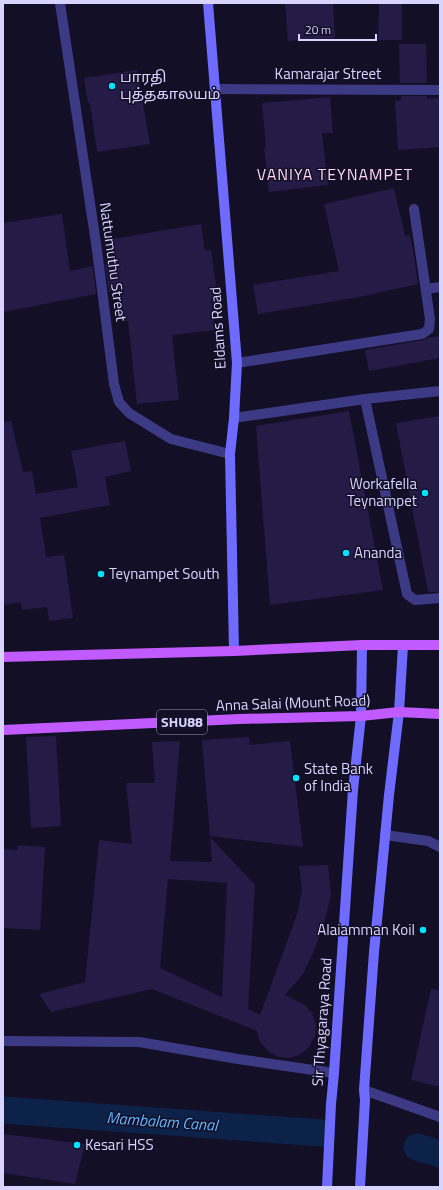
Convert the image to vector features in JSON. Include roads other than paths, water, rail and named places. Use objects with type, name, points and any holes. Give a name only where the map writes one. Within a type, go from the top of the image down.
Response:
[{"type":"main road","name":"Eldams Road","points":[[208,3],[237,363],[234,418],[230,454],[234,651]]},
{"type":"main road","points":[[3,657],[234,651],[362,645],[440,645]]},
{"type":"main road","name":"Sir Thyagaraya Road","points":[[327,1187],[330,1104],[334,1072],[353,790],[361,716],[362,645]]},
{"type":"main road","points":[[360,1187],[365,1100],[364,1090],[374,952],[399,712],[403,646]]},
{"type":"main road","name":"Anna Salai (Mount Road)","points":[[3,730],[239,719],[361,716],[399,712],[440,714]]},
{"type":"street","name":"Nattumuthu Street","points":[[60,3],[97,250],[114,384],[119,402],[129,413],[171,440],[230,454]]},
{"type":"street","name":"Kamarajar Street","points":[[215,89],[440,90]]},
{"type":"street","points":[[237,363],[422,334],[429,329],[430,323],[426,289],[414,209]]},
{"type":"street","points":[[426,289],[440,287]]},
{"type":"street","points":[[234,418],[365,399],[440,391]]},
{"type":"street","points":[[365,399],[407,594],[415,600],[440,598]]},
{"type":"street","points":[[385,835],[428,841],[440,847]]},
{"type":"street","points":[[3,1041],[139,1042],[238,1059],[334,1072]]},
{"type":"street","points":[[364,1090],[440,1117]]},
{"type":"waterway","name":"Mambalam Canal","points":[[3,1110],[322,1133]]},
{"type":"waterway","name":"Mambalam Canal","points":[[417,1147],[440,1154]]},
{"type":"place","name":"பாரதி புத்தகாலயம்","points":[[112,86]]},
{"type":"place","name":"Workafella Teynampet","points":[[425,493]]},
{"type":"place","name":"Ananda","points":[[346,553]]},
{"type":"place","name":"Teynampet South","points":[[101,574]]},
{"type":"place","name":"State Bank of India","points":[[296,778]]},
{"type":"place","name":"Alaiamman Koil","points":[[423,930]]},
{"type":"place","name":"Kesari HSS","points":[[77,1145]]},
{"type":"district","name":"VANIYA TEYNAMPET","points":[[335,174]]}]
